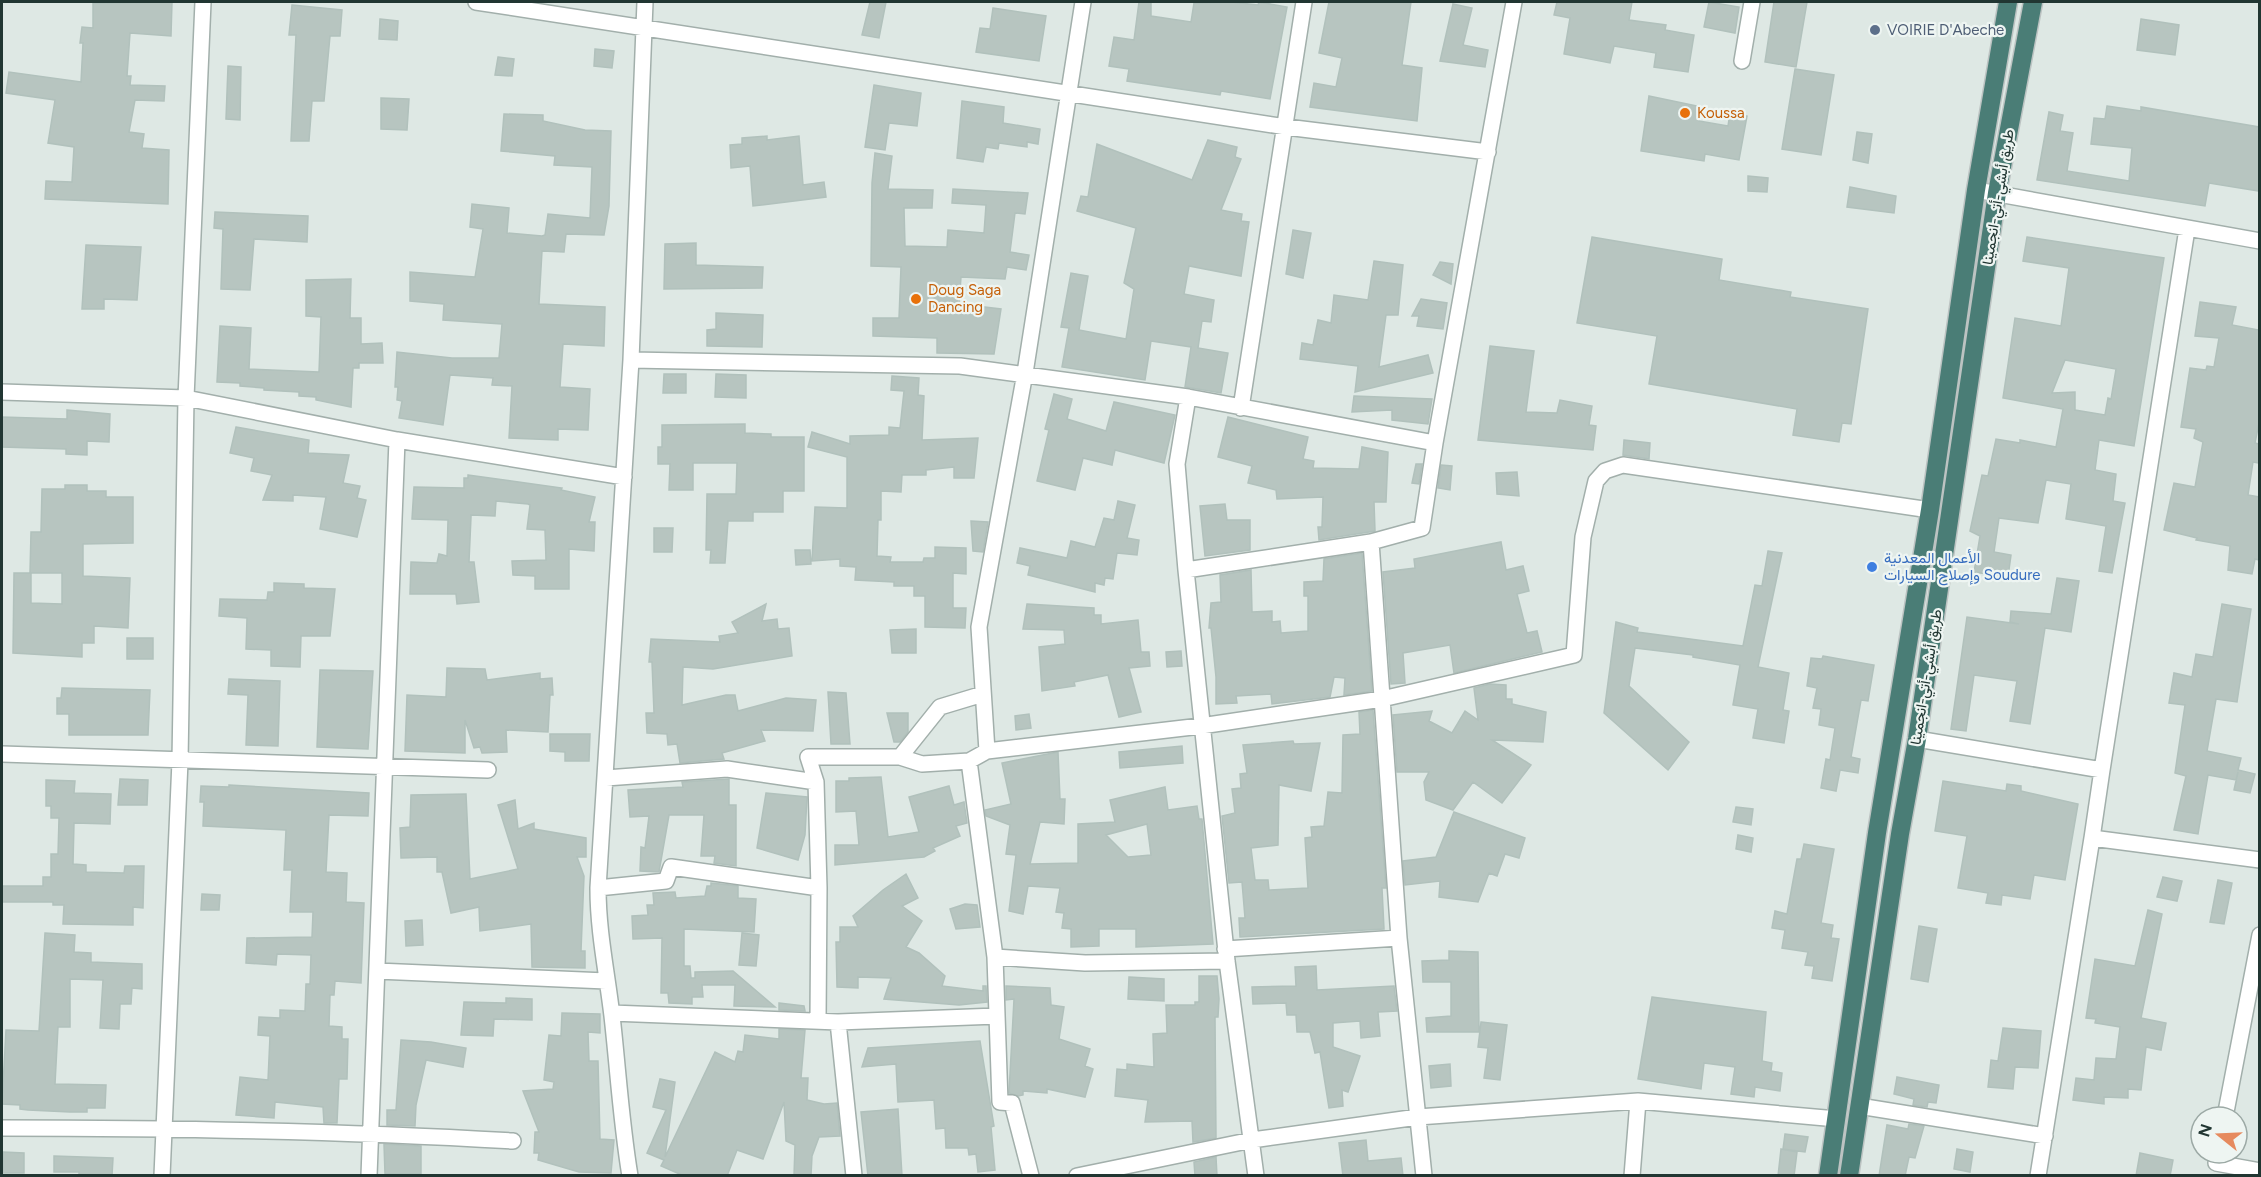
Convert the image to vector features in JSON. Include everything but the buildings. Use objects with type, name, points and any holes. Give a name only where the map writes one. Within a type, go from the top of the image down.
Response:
[{"type":"highway","points":[[1828,1176],[1877,832],[1930,510],[1976,190],[2008,2]]},
{"type":"highway","name":"طريق أبشي-أتي-انجمينا","points":[[1849,1176],[1900,834],[1917,739],[1997,193],[2033,2]]},
{"type":"highway","points":[[2000,50],[2024,55]]},
{"type":"highway","points":[[1877,832],[1900,834]]},
{"type":"street","points":[[162,1176],[180,761],[186,398],[203,2]]},
{"type":"street","points":[[476,2],[1286,127],[1488,152]]},
{"type":"street","points":[[630,1176],[622,1130],[612,1013],[598,923],[598,888],[631,360],[645,2]]},
{"type":"street","points":[[987,752],[978,627],[1024,374],[1083,2]]},
{"type":"street","points":[[1241,408],[1304,2]]},
{"type":"street","points":[[1186,570],[1371,542],[1422,528],[1435,443],[1514,2]]},
{"type":"street","points":[[1742,61],[1752,2]]},
{"type":"street","points":[[1976,190],[2187,230],[2259,241]]},
{"type":"street","points":[[2038,1176],[2187,230]]},
{"type":"street","points":[[631,360],[960,366],[1188,397],[1435,443]]},
{"type":"street","points":[[2,392],[186,398],[397,440],[624,477]]},
{"type":"street","points":[[1188,397],[1177,464],[1186,570],[1226,955],[1256,1176]]},
{"type":"street","points":[[369,1176],[397,440]]},
{"type":"street","points":[[818,1021],[819,888],[816,782],[808,757],[900,757],[922,764],[969,761],[987,752],[1201,726],[1382,699],[1574,655],[1583,537],[1596,481],[1605,471],[1623,465],[1930,510]]},
{"type":"street","points":[[1371,542],[1398,938],[1424,1176]]},
{"type":"street","points":[[900,757],[940,707],[983,694]]},
{"type":"street","points":[[1917,739],[2102,770]]},
{"type":"street","points":[[2,754],[488,770]]},
{"type":"street","points":[[969,761],[995,957],[1000,1102],[1012,1103],[1031,1176]]},
{"type":"street","points":[[606,778],[727,769],[816,782]]},
{"type":"street","points":[[2092,838],[2259,860]]},
{"type":"street","points":[[598,888],[666,881],[670,867],[819,888]]},
{"type":"street","points":[[2227,1105],[2259,935]]},
{"type":"street","points":[[995,957],[1085,963],[1226,955],[1398,938]]},
{"type":"street","points":[[377,971],[606,981]]},
{"type":"street","points":[[612,1013],[838,1022],[997,1016]]},
{"type":"street","points":[[838,1022],[854,1176]]},
{"type":"street","points":[[1632,1176],[1638,1101]]},
{"type":"street","points":[[1077,1176],[1252,1140],[1418,1116],[1638,1101],[1837,1119]]},
{"type":"street","points":[[1859,1106],[2045,1136]]},
{"type":"street","points":[[2,1128],[163,1128],[370,1133],[513,1141]]},
{"type":"street","points":[[2222,1165],[2259,1171]]},
{"type":"place","name":"VOIRIE D'Abeche","points":[[1875,30]]},
{"type":"place","name":"Koussa","points":[[1685,113]]},
{"type":"place","name":"Doug Saga Dancing","points":[[916,299]]},
{"type":"place","name":"الأعمال المعدنية وإصلاح السيارات Soudure","points":[[1872,567]]}]
